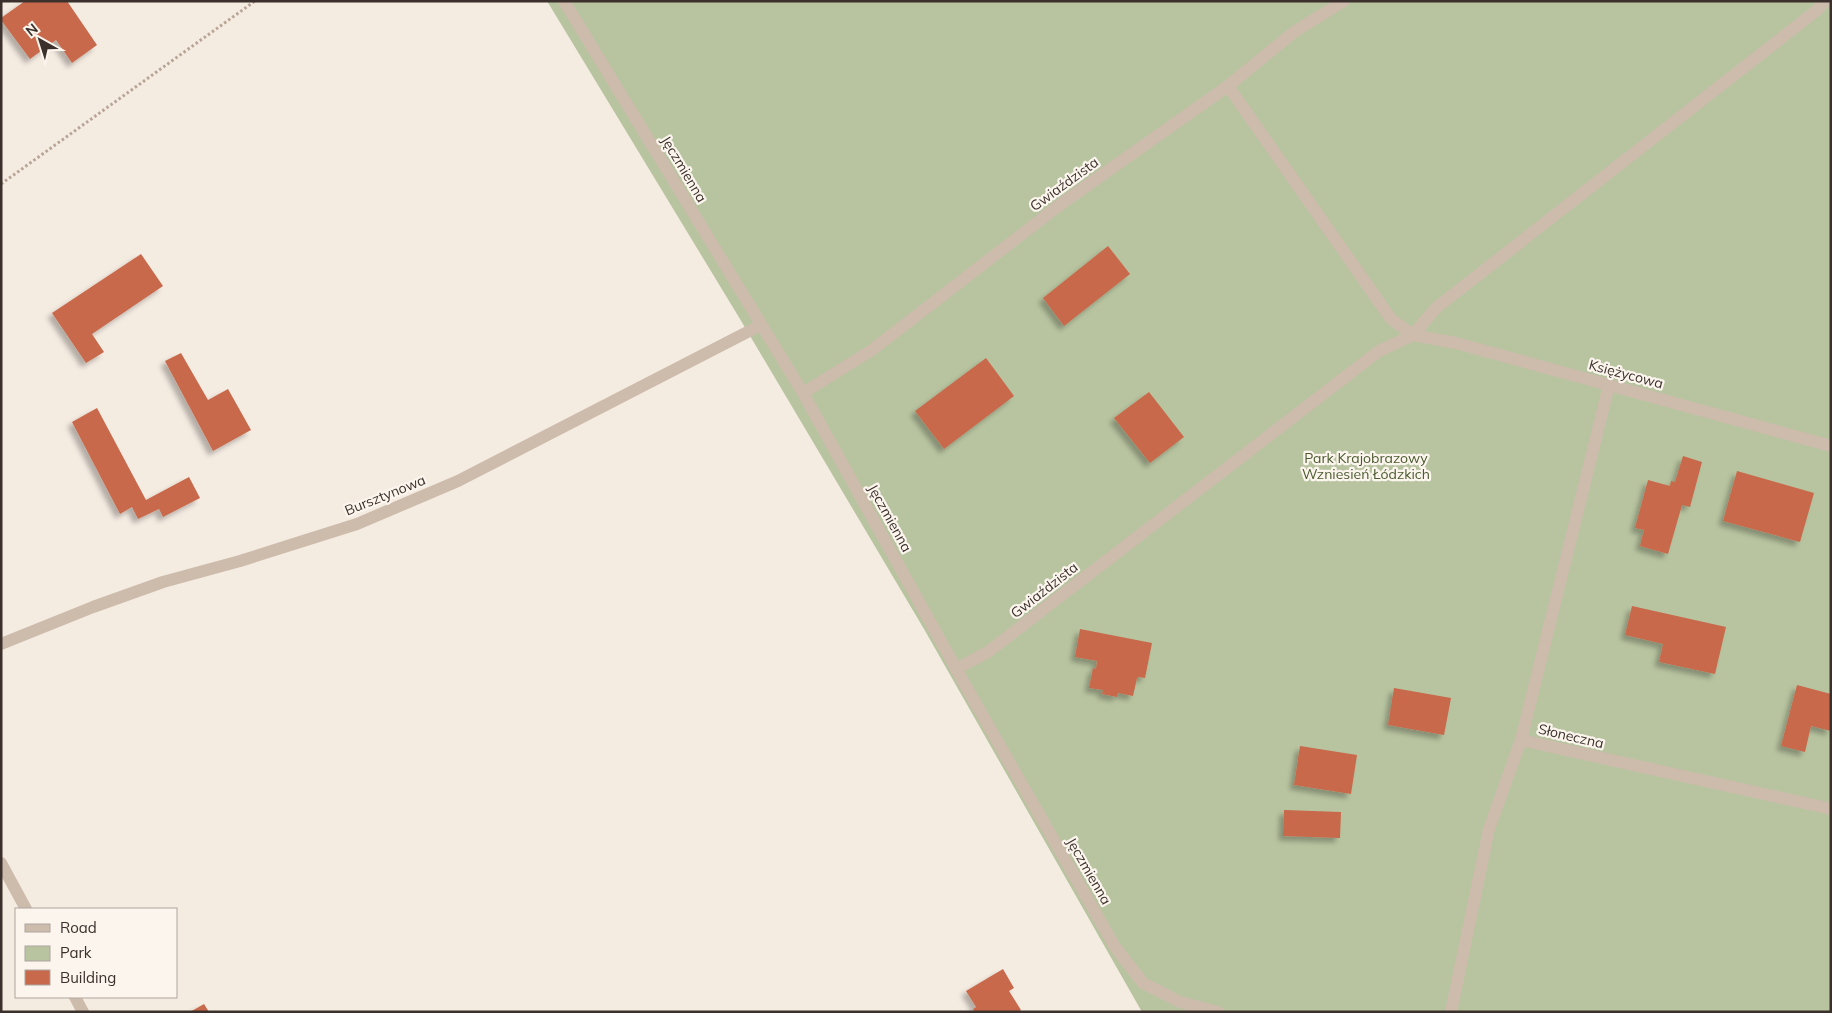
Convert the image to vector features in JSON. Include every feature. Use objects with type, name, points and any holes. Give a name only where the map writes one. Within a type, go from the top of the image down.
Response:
[{"type":"street","name":"Jęczmienna","points":[[564,1],[803,392],[956,669],[1121,954],[1143,983],[1180,1002],[1218,1012]]},
{"type":"street","name":"Gwiaździsta","points":[[803,392],[872,350],[1061,204],[1228,86],[1294,32],[1344,1]]},
{"type":"street","points":[[1228,86],[1391,319],[1413,335],[1436,308],[1816,11],[1825,1]]},
{"type":"street","name":"Bursztynowa","points":[[1,644],[93,607],[163,582],[240,561],[339,530],[394,508],[458,481],[761,325]]},
{"type":"street","name":"Gwiaździsta","points":[[956,669],[988,652],[1379,351],[1413,335]]},
{"type":"street","name":"Księżycowa","points":[[1413,335],[1456,344],[1831,446]]},
{"type":"street","points":[[1521,740],[1609,385]]},
{"type":"street","name":"Słoneczna","points":[[1451,1012],[1489,829],[1521,740],[1831,809]]},
{"type":"street","points":[[1,863],[25,908]]},
{"type":"street","points":[[76,998],[83,1012]]},
{"type":"path","points":[[1,184],[255,1]]},
{"type":"green space","name":"Park Krajobrazowy Wzniesień Łódzkich","points":[[547,1],[1831,1],[1831,1012],[1142,1012],[924,629],[740,319]]},
{"type":"building","points":[[25,1],[67,1],[97,45],[72,63],[56,40],[30,59],[1,20],[1,18]]},
{"type":"building","points":[[1108,246],[1130,274],[1064,326],[1043,298]]},
{"type":"building","points":[[141,254],[163,286],[92,334],[104,352],[86,363],[52,313]]},
{"type":"building","points":[[181,353],[208,400],[228,389],[251,430],[213,451],[165,361]]},
{"type":"building","points":[[986,358],[1014,396],[944,449],[915,411]]},
{"type":"building","points":[[1149,392],[1184,437],[1150,463],[1114,418]]},
{"type":"building","points":[[97,408],[146,500],[189,477],[200,498],[163,517],[159,509],[138,519],[132,507],[120,514],[72,422]]},
{"type":"building","points":[[1683,456],[1702,462],[1690,507],[1682,505],[1668,554],[1640,546],[1644,530],[1635,528],[1648,480],[1670,486],[1671,481],[1675,482]]},
{"type":"building","points":[[1737,471],[1814,493],[1800,542],[1723,521]]},
{"type":"building","points":[[1632,606],[1726,627],[1715,674],[1659,662],[1663,644],[1625,635]]},
{"type":"building","points":[[1080,629],[1152,643],[1145,678],[1137,678],[1133,696],[1118,693],[1117,697],[1102,694],[1103,690],[1089,688],[1093,668],[1096,669],[1097,661],[1075,657]]},
{"type":"building","points":[[1797,685],[1831,694],[1831,731],[1811,726],[1805,752],[1781,746]]},
{"type":"building","points":[[1394,688],[1451,698],[1444,735],[1388,725]]},
{"type":"building","points":[[1300,746],[1357,755],[1351,794],[1294,785]]},
{"type":"building","points":[[1284,810],[1341,812],[1340,838],[1283,836]]},
{"type":"building","points":[[1003,969],[1014,988],[1009,991],[1021,1010],[1018,1012],[975,1012],[973,1009],[976,1007],[966,991]]},
{"type":"building","points":[[204,1004],[209,1012],[190,1012]]}]
